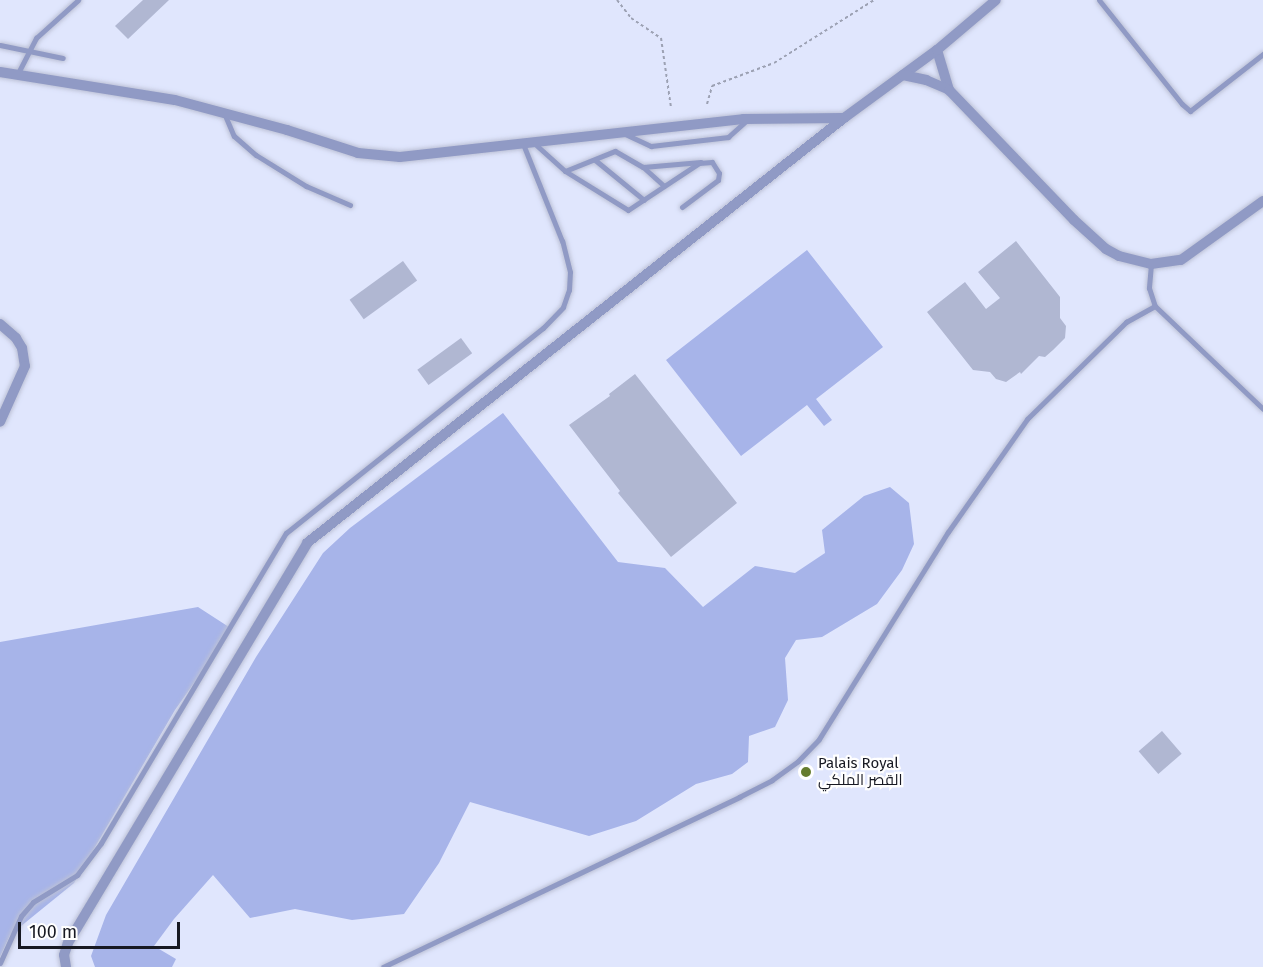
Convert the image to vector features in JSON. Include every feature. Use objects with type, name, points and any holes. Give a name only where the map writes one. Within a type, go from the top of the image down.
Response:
[{"type":"street","points":[[66,967],[64,955],[68,943],[307,543],[844,118],[937,50],[996,0]]},
{"type":"street","points":[[937,50],[949,90]]},
{"type":"street","points":[[0,72],[175,100],[223,112],[358,153],[378,156],[433,154],[535,144],[748,119],[844,118]]},
{"type":"street","points":[[903,75],[926,80],[949,90],[992,138],[1106,249],[1119,256],[1151,264],[1181,260],[1263,201]]},
{"type":"street","points":[[0,324],[22,348],[25,366],[0,422]]},
{"type":"lane","points":[[17,75],[36,38],[78,0]]},
{"type":"lane","points":[[1099,0],[1182,104],[1191,111],[1263,54]]},
{"type":"lane","points":[[0,45],[63,57]]},
{"type":"lane","points":[[223,112],[234,136],[256,155],[306,186],[350,205]]},
{"type":"lane","points":[[623,132],[651,146],[728,137],[748,119]]},
{"type":"lane","points":[[0,963],[21,916],[33,902],[76,875],[101,843],[286,533],[543,328],[563,307],[569,290],[570,272],[562,241],[523,144]]},
{"type":"lane","points":[[535,144],[565,171],[628,210],[703,162]]},
{"type":"lane","points":[[565,171],[615,151],[643,167],[664,186]]},
{"type":"lane","points":[[595,160],[644,200]]},
{"type":"lane","points":[[643,167],[711,162],[720,173],[718,180],[682,207]]},
{"type":"lane","points":[[1151,264],[1149,288],[1155,306],[1263,409]]},
{"type":"lane","points":[[383,967],[739,797],[772,780],[798,761],[824,731],[948,532],[1027,419],[1126,322],[1155,306]]},
{"type":"path","points":[[617,0],[631,18],[661,38],[671,107]]},
{"type":"path","points":[[707,104],[712,86],[774,63],[874,0]]},
{"type":"shaded area","points":[[807,250],[883,347],[816,399],[832,420],[824,426],[807,405],[741,456],[666,360]]},
{"type":"shaded area","points":[[503,413],[618,562],[665,568],[703,607],[755,566],[795,573],[825,553],[822,530],[864,496],[890,487],[909,503],[914,544],[902,570],[877,604],[822,637],[796,640],[785,658],[788,700],[775,727],[749,736],[748,762],[732,774],[696,784],[636,821],[589,836],[470,802],[439,863],[404,914],[352,920],[295,909],[250,918],[213,875],[174,919],[154,946],[176,959],[172,967],[95,967],[91,956],[106,915],[256,657],[323,553],[350,528]]},
{"type":"shaded area","points":[[198,607],[232,629],[175,710],[74,883],[10,935],[0,957],[0,642]]},
{"type":"building","points":[[143,0],[169,0],[128,39],[115,26]]},
{"type":"building","points":[[1016,241],[1060,297],[1060,318],[1066,326],[1065,338],[1053,350],[1045,357],[1039,356],[1021,374],[1020,372],[1006,382],[996,379],[990,372],[973,370],[927,312],[965,282],[986,309],[1000,298],[978,272]]},
{"type":"building","points":[[403,261],[417,280],[364,319],[350,300]]},
{"type":"building","points":[[461,338],[472,353],[428,385],[417,370]]},
{"type":"building","points":[[635,374],[737,503],[671,557],[618,493],[620,491],[569,425],[610,396],[609,394]]},
{"type":"building","points":[[1162,731],[1182,754],[1158,774],[1139,751]]},
{"type":"place","name":"Palais Royal القصر الملكي","points":[[806,772]]}]
